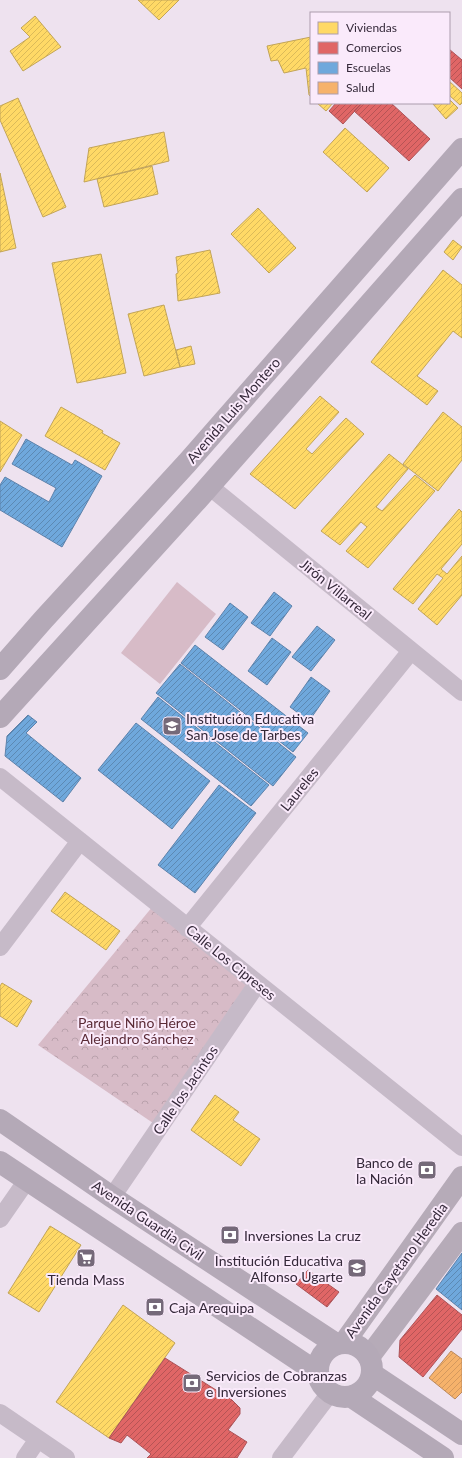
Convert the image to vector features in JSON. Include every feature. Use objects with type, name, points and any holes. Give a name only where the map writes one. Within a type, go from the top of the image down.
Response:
[{"type":"main road","name":"Avenida Luis Montero","points":[[0,669],[187,463],[462,149]]},
{"type":"main road","points":[[0,717],[209,486],[462,199]]},
{"type":"main road","name":"Avenida Guardia Civil","points":[[0,1120],[112,1197],[340,1344]]},
{"type":"main road","points":[[0,1162],[318,1373]]},
{"type":"main road","name":"Avenida Cayetano Heredia","points":[[340,1344],[462,1177]]},
{"type":"main road","points":[[462,1233],[371,1366],[370,1382],[366,1389],[360,1394],[352,1397],[344,1397],[330,1393],[320,1381],[318,1373],[318,1366],[324,1353],[340,1344],[351,1343],[358,1346],[371,1366],[462,1434]]},
{"type":"main road","points":[[205,1298],[222,1269]]},
{"type":"main road","points":[[352,1397],[443,1458]]},
{"type":"street","name":"Jirón Villarreal","points":[[209,486],[462,692]]},
{"type":"street","name":"Laureles","points":[[187,928],[411,651]]},
{"type":"street","name":"Calle Los Cipreses","points":[[0,777],[462,1147]]},
{"type":"street","points":[[0,947],[80,841]]},
{"type":"street","name":"Calle los Jacintos","points":[[112,1197],[257,984]]},
{"type":"street","points":[[0,1219],[27,1180]]},
{"type":"street","points":[[281,1458],[330,1393]]},
{"type":"street","points":[[0,1413],[66,1458]]},
{"type":"street","points":[[25,1458],[38,1440]]},
{"type":"green space","points":[[177,582],[216,614],[160,684],[121,653]]},
{"type":"green space","name":"Parque Niño Héroe Alejandro Sánchez","points":[[153,906],[248,982],[153,1123],[38,1045]]},
{"type":"building: Viviendas","points":[[138,0],[179,0],[159,20]]},
{"type":"building: Viviendas","points":[[35,16],[61,47],[23,71],[10,51],[30,37],[21,28]]},
{"type":"building: Viviendas","points":[[310,37],[310,96],[306,68],[284,73],[278,60],[271,61],[267,46]]},
{"type":"building: Viviendas","points":[[450,82],[462,93],[462,103],[460,105],[450,96]]},
{"type":"building: Viviendas","points":[[18,98],[66,207],[43,217],[0,120],[0,106]]},
{"type":"building: Viviendas","points":[[450,100],[458,108],[446,119],[433,104],[450,104]]},
{"type":"building: Viviendas","points":[[318,104],[332,104],[326,111]]},
{"type":"building: Viviendas","points":[[345,128],[389,168],[367,192],[323,152]]},
{"type":"building: Viviendas","points":[[164,132],[169,161],[84,182],[89,148]]},
{"type":"building: Viviendas","points":[[152,166],[158,194],[104,207],[97,179]]},
{"type":"building: Viviendas","points":[[0,173],[16,248],[0,252]]},
{"type":"building: Viviendas","points":[[258,208],[296,248],[269,273],[231,234]]},
{"type":"building: Viviendas","points":[[453,240],[462,247],[453,260],[444,252]]},
{"type":"building: Viviendas","points":[[210,250],[220,293],[178,301],[176,274],[178,273],[176,257]]},
{"type":"building: Viviendas","points":[[101,254],[126,373],[77,383],[52,263]]},
{"type":"building: Viviendas","points":[[443,270],[462,285],[462,338],[453,331],[417,376],[438,391],[427,405],[371,362]]},
{"type":"building: Viviendas","points":[[164,305],[180,367],[144,376],[128,314]]},
{"type":"building: Viviendas","points":[[191,346],[195,364],[180,367],[176,350]]},
{"type":"building: Viviendas","points":[[320,396],[339,412],[306,449],[312,454],[346,418],[364,434],[295,509],[250,474]]},
{"type":"building: Viviendas","points":[[61,407],[103,431],[102,433],[120,443],[105,470],[45,436]]},
{"type":"building: Viviendas","points":[[443,412],[462,427],[462,460],[438,491],[403,464]]},
{"type":"building: Viviendas","points":[[0,421],[22,435],[0,472]]},
{"type":"building: Viviendas","points":[[389,454],[408,469],[376,507],[382,511],[415,475],[435,491],[368,568],[346,551],[367,527],[361,522],[340,545],[321,531]]},
{"type":"building: Viviendas","points":[[459,509],[462,512],[462,544],[441,569],[447,574],[462,556],[462,595],[437,625],[418,609],[443,578],[437,574],[413,604],[393,589]]},
{"type":"building: Viviendas","points":[[65,892],[120,931],[106,950],[51,911]]},
{"type":"building: Viviendas","points":[[2,983],[32,1001],[17,1027],[0,1016],[0,986]]},
{"type":"building: Viviendas","points":[[215,1095],[239,1112],[233,1120],[260,1139],[241,1166],[191,1130]]},
{"type":"building: Viviendas","points":[[50,1226],[81,1245],[39,1312],[8,1293]]},
{"type":"building: Viviendas","points":[[123,1305],[175,1343],[109,1438],[56,1402]]},
{"type":"building: Comercios","points":[[450,50],[462,60],[462,89],[450,78]]},
{"type":"building: Comercios","points":[[335,104],[361,104],[343,124],[329,111]]},
{"type":"building: Comercios","points":[[361,104],[392,104],[430,139],[409,161],[354,111]]},
{"type":"building: Comercios","points":[[308,1270],[339,1292],[327,1307],[296,1284]]},
{"type":"building: Comercios","points":[[437,1295],[462,1315],[462,1329],[423,1377],[399,1357],[400,1340]]},
{"type":"building: Comercios","points":[[165,1358],[232,1400],[240,1408],[240,1414],[228,1430],[247,1442],[237,1458],[147,1458],[151,1454],[127,1435],[121,1443],[109,1438]]},
{"type":"building: Escuelas","points":[[26,439],[72,465],[75,460],[102,476],[62,547],[0,510],[0,485],[5,477],[49,502],[56,488],[12,464]]},
{"type":"building: Escuelas","points":[[274,592],[292,606],[270,636],[251,623]]},
{"type":"building: Escuelas","points":[[230,603],[248,617],[223,650],[205,637]]},
{"type":"building: Escuelas","points":[[317,626],[335,640],[311,671],[292,657]]},
{"type":"building: Escuelas","points":[[272,638],[291,652],[267,685],[248,671]]},
{"type":"building: Escuelas","points":[[195,645],[308,733],[293,752],[181,663]]},
{"type":"building: Escuelas","points":[[180,664],[296,757],[273,786],[156,693]]},
{"type":"building: Escuelas","points":[[311,677],[330,691],[309,721],[290,707]]},
{"type":"building: Escuelas","points":[[158,697],[269,785],[251,806],[141,719]]},
{"type":"building: Escuelas","points":[[28,715],[37,722],[26,733],[81,778],[63,802],[5,756],[7,736]]},
{"type":"building: Escuelas","points":[[136,723],[210,781],[172,829],[98,770]]},
{"type":"building: Escuelas","points":[[219,785],[256,813],[195,893],[158,865]]},
{"type":"building: Escuelas","points":[[462,1253],[462,1310],[436,1289]]},
{"type":"building: Salud","points":[[451,1351],[462,1359],[462,1392],[455,1399],[429,1378]]},
{"type":"place","name":"Institución Educativa San Jose de Tarbes","points":[[172,726]]},
{"type":"place","name":"Banco de la Nación","points":[[427,1170]]},
{"type":"place","name":"Inversiones La cruz","points":[[230,1235]]},
{"type":"place","name":"Tienda Mass","points":[[86,1258]]},
{"type":"place","name":"Institución Educativa Alfonso Ugarte","points":[[357,1268]]},
{"type":"place","name":"Caja Arequipa","points":[[155,1307]]},
{"type":"place","name":"Servicios de Cobranzas e Inversiones","points":[[192,1383]]}]
